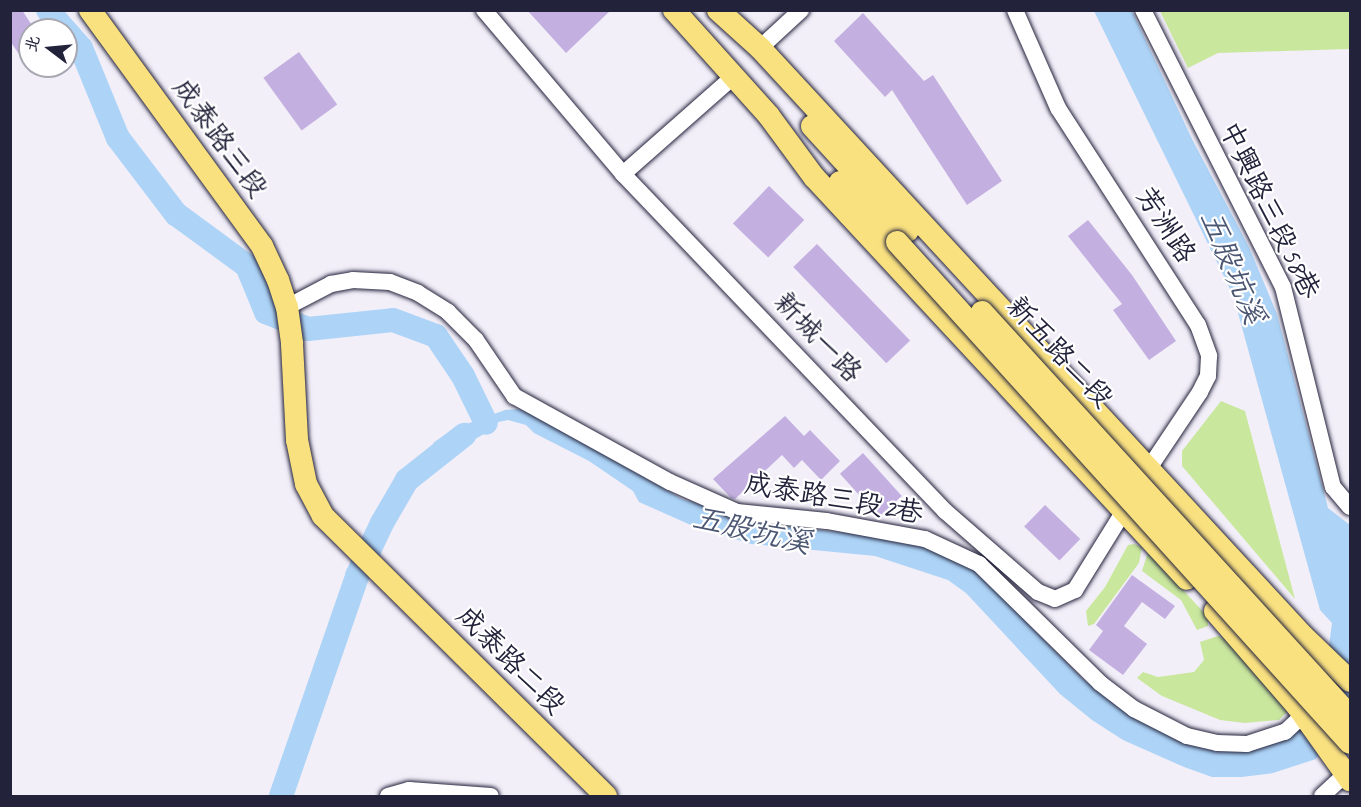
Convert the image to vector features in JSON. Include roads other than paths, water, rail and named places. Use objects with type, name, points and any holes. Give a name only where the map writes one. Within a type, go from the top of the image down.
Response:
[{"type":"main road","name":"成泰路三段","points":[[90,10],[262,246],[287,308],[292,344],[297,440],[306,484],[323,516],[352,542]]},
{"type":"main road","name":"新五路二段","points":[[674,10],[769,116],[814,177],[1218,613],[1304,714],[1349,774]]},
{"type":"main road","name":"新五路二段","points":[[724,18],[760,48],[1149,466],[1203,528],[1350,681]]},
{"type":"main road","name":"新五路二段","points":[[724,18],[752,59],[903,237],[1350,743]]},
{"type":"main road","name":"新五路二段","points":[[769,116],[806,146],[903,237],[1350,716]]},
{"type":"main road","points":[[1168,558],[1188,574],[1197,576],[1207,572],[1213,560],[1203,528]]},
{"type":"main road","name":"成泰路二段","points":[[352,542],[373,566],[601,796]]},
{"type":"main road","points":[[1218,613],[1215,601],[1218,590],[1234,577],[1251,579]]},
{"type":"street","name":"新城一路","points":[[484,10],[623,174],[945,511],[1038,592],[1055,599],[1075,590],[1123,513]]},
{"type":"street","points":[[760,48],[801,10]]},
{"type":"street","name":"芳洲路","points":[[1015,10],[1058,108],[1198,325],[1209,356],[1208,376],[1200,392],[1149,466],[1123,513]]},
{"type":"street","name":"中興路三段58巷","points":[[1143,10],[1283,287],[1333,487],[1350,507]]},
{"type":"street","points":[[623,174],[733,77]]},
{"type":"street","name":"成泰路三段2巷","points":[[287,308],[331,284],[353,280],[390,282],[418,293],[448,312],[476,340],[514,396],[670,482],[737,512],[827,521],[925,539],[979,564],[1100,683],[1134,709],[1187,736],[1217,743],[1247,744],[1285,732],[1304,714]]},
{"type":"street","points":[[1322,796],[1349,774]]},
{"type":"street","points":[[388,796],[409,790],[491,796]]},
{"type":"water","points":[[1094,11],[1132,11],[1192,139],[1249,247],[1277,314],[1328,508],[1350,525],[1350,707],[1316,759],[1273,773],[1242,777],[1212,777],[1184,767],[1123,740],[1092,720],[1060,694],[966,593],[948,580],[875,556],[751,544],[693,526],[639,502],[633,491],[589,461],[534,433],[526,425],[508,420],[494,423],[484,434],[442,458],[433,443],[453,429],[505,410],[518,409],[541,417],[682,499],[774,525],[901,539],[970,565],[1084,680],[1127,711],[1257,749],[1293,734],[1324,684],[1332,623],[1320,610],[1233,295]]},
{"type":"waterway","points":[[48,10],[55,18]]},
{"type":"waterway","points":[[78,45],[118,138],[176,214],[247,266],[266,312],[308,329],[393,320],[436,336],[463,376],[486,423]]},
{"type":"waterway","name":"五股坑溪","points":[[281,796],[357,576],[382,523],[407,480],[464,435]]}]
